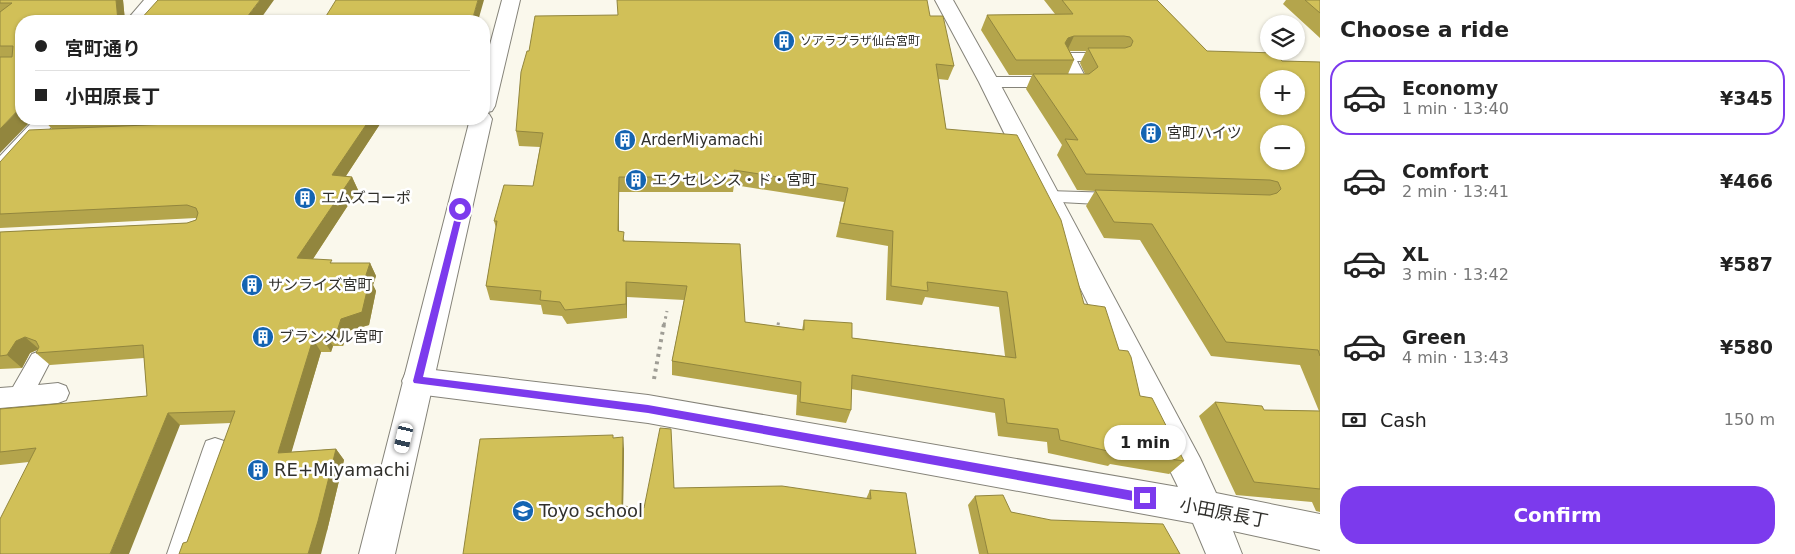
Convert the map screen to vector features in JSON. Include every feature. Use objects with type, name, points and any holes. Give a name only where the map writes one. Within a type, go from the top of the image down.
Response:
[{"type":"street","points":[[140,15],[154,0]]},
{"type":"street","points":[[490,82],[511,0]]},
{"type":"street","points":[[944,0],[990,82],[1047,197],[1188,469],[1224,554]]},
{"type":"street","points":[[377,554],[480,125]]},
{"type":"street","points":[[0,171],[43,131]]},
{"type":"street","name":"小田原長丁","points":[[417,381],[648,409],[1204,508],[1320,532]]},
{"type":"lane","points":[[990,82],[1080,82],[1067,57],[1116,57]]},
{"type":"lane","points":[[1047,197],[1137,199]]},
{"type":"lane","points":[[10,397],[40,360]]},
{"type":"lane","points":[[10,397],[58,393]]},
{"type":"lane","points":[[180,554],[215,449]]},
{"type":"path","points":[[648,409],[667,310]]},
{"type":"path","points":[[778,339],[779,320]]},
{"type":"building","points":[[0,0],[116,0],[117,15],[15,15],[15,113],[0,129],[0,57],[12,57],[13,46],[0,46],[0,12],[12,3],[0,3]]},
{"type":"building","points":[[158,0],[260,0],[249,15],[144,15]]},
{"type":"building","points":[[336,0],[478,0],[474,15],[327,15]]},
{"type":"building","points":[[617,0],[927,0],[930,16],[943,16],[954,66],[936,64],[946,129],[1017,135],[1061,220],[1084,304],[1105,307],[1119,350],[1128,351],[1131,357],[1140,396],[1152,398],[1184,461],[1120,452],[1121,454],[1060,440],[1058,429],[1007,423],[1004,399],[852,375],[851,410],[800,402],[801,382],[672,361],[687,286],[626,282],[626,304],[565,310],[560,302],[540,300],[541,291],[486,286],[497,221],[494,221],[504,185],[533,186],[543,133],[516,131],[521,72],[527,51],[529,51],[535,16],[618,15]],"holes":[[[734,170],[848,188],[840,223],[893,231],[891,286],[928,291],[927,282],[1007,292],[1016,358],[852,338],[852,323],[804,320],[804,330],[745,322],[740,244],[623,241],[624,232],[618,231],[619,177],[735,177]]]},
{"type":"building","points":[[1062,0],[1157,0],[1207,51],[1260,53],[1260,60],[1320,62],[1320,356],[1318,350],[1226,342],[1152,224],[1114,222],[1095,190],[1270,195],[1277,193],[1281,189],[1278,182],[1270,180],[1086,174],[1065,139],[1078,140],[1033,74],[1089,74],[1098,67],[1088,48],[1125,48],[1131,46],[1133,41],[1130,37],[1124,36],[1074,36],[1068,38],[1065,43],[1074,60],[1016,60],[987,15],[1073,14]]},
{"type":"building","points":[[1305,0],[1320,0],[1320,13]]},
{"type":"building","points":[[146,125],[366,125],[332,175],[352,177],[297,258],[332,260],[330,263],[370,263],[365,278],[370,278],[362,312],[341,319],[336,334],[325,334],[323,339],[313,339],[278,453],[336,449],[308,554],[179,554],[183,543],[187,542],[235,411],[168,413],[110,554],[0,554],[0,519],[36,448],[0,452],[0,409],[147,396],[143,345],[36,353],[39,347],[36,341],[25,337],[16,341],[7,355],[0,356],[0,232],[187,223],[196,220],[198,213],[196,208],[187,205],[0,214],[0,162],[29,130]]},
{"type":"building","points":[[1215,402],[1262,406],[1264,410],[1320,411],[1320,489],[1254,482]]},
{"type":"building","points":[[660,428],[671,429],[674,488],[782,486],[871,499],[870,490],[906,493],[916,554],[463,554],[480,439],[613,435],[613,438],[623,437],[622,506],[644,508]]},
{"type":"building","points":[[1003,495],[1011,512],[1051,520],[1163,524],[1180,554],[988,554],[975,496]]},
{"type":"place","name":"ソアラプラザ仙台宮町","points":[[784,41]]},
{"type":"place","name":"宮町ハイツ","points":[[1151,133]]},
{"type":"place","name":"ArderMiyamachi","points":[[625,140]]},
{"type":"place","name":"エクセレンス・ド・宮町","points":[[636,180]]},
{"type":"place","name":"エムズコーポ","points":[[305,198]]},
{"type":"place","name":"サンライズ宮町","points":[[252,285]]},
{"type":"place","name":"ブランメル宮町","points":[[263,337]]},
{"type":"place","name":"RE+Miyamachi","points":[[258,470]]},
{"type":"place","name":"Toyo school","points":[[523,511]]},
{"type":"route","points":[[460,209],[417,381],[648,409],[1145,498]]}]
